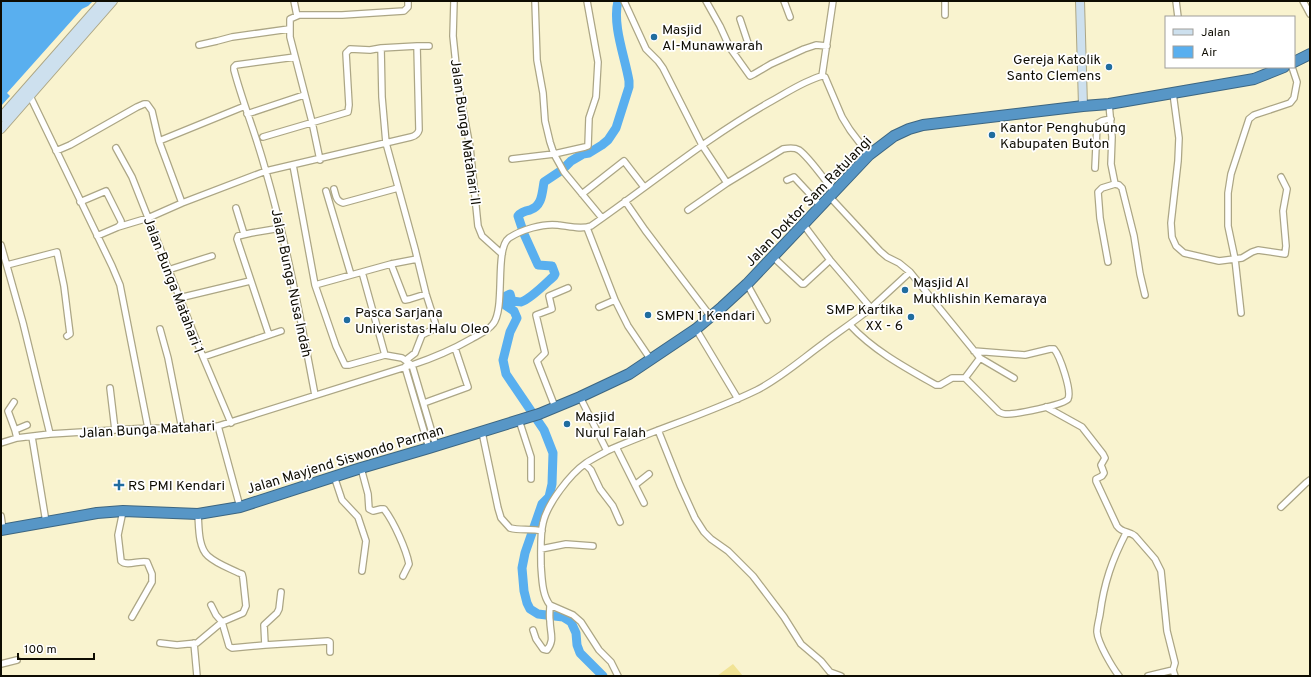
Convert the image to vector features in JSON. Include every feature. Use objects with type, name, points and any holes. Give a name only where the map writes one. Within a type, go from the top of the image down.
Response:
[{"type":"highway","name":"Jalan Doktor Sam Ratulangi","points":[[524,419],[580,397],[629,374],[696,329],[747,284],[869,155],[894,136],[909,129],[924,125],[1109,104],[1254,79],[1282,68]]},
{"type":"highway","name":"Jalan Mayjend Siswondo Parman","points":[[2,530],[97,513],[124,511],[198,514],[240,506],[524,419]]},
{"type":"main road","points":[[99,12],[103,1]]},
{"type":"main road","points":[[1,129],[99,12],[113,1]]},
{"type":"main road","points":[[1080,1],[1083,106]]},
{"type":"main road","points":[[1,117],[92,20]]},
{"type":"street","points":[[294,1],[296,16]]},
{"type":"street","points":[[320,160],[312,122],[290,38],[290,18],[296,16],[404,11],[408,7],[408,1]]},
{"type":"street","name":"Jalan Bunga Matahari II","points":[[454,1],[453,36],[458,84],[470,147],[478,226],[482,236],[502,254]]},
{"type":"street","points":[[535,1],[537,60],[547,132],[554,154],[564,172],[602,218]]},
{"type":"street","points":[[512,160],[554,154],[588,146],[589,118],[596,97],[598,62],[587,1]]},
{"type":"street","points":[[624,1],[646,49],[663,68],[702,145],[727,183]]},
{"type":"street","points":[[706,1],[732,52],[750,76],[771,64],[804,49],[816,45],[827,46]]},
{"type":"street","points":[[784,1],[790,16]]},
{"type":"street","points":[[822,76],[833,1]]},
{"type":"street","points":[[945,1],[945,15]]},
{"type":"street","points":[[1176,1],[1178,16]]},
{"type":"street","points":[[1303,1],[1310,14]]},
{"type":"street","points":[[732,52],[748,43],[740,20]]},
{"type":"street","points":[[200,44],[217,42],[232,36],[289,30]]},
{"type":"street","points":[[97,236],[118,227],[148,218],[182,203],[266,171],[320,160],[411,137],[419,132],[417,46]]},
{"type":"street","points":[[263,137],[345,113],[349,110],[346,54],[350,49],[370,50],[381,48],[429,46]]},
{"type":"street","points":[[381,48],[382,97],[386,143],[436,328],[422,335],[415,353],[408,364],[433,447]]},
{"type":"street","name":"Jalan Bunga Nusa Indah","points":[[295,57],[235,66],[234,70],[266,171],[281,228],[315,395]]},
{"type":"street","points":[[1240,313],[1235,259],[1228,218],[1228,193],[1231,173],[1249,119],[1254,115],[1290,103],[1293,99],[1297,82],[1292,68]]},
{"type":"street","points":[[651,360],[628,326],[615,300],[587,228],[702,145],[757,110],[806,82],[822,76]]},
{"type":"street","points":[[822,76],[825,77],[842,117],[869,155]]},
{"type":"street","points":[[1173,93],[1179,138],[1171,223],[1172,237],[1178,249],[1184,253],[1219,261],[1244,257],[1258,250],[1282,255],[1286,253],[1283,211],[1287,189],[1281,176]]},
{"type":"street","points":[[247,114],[304,95]]},
{"type":"street","points":[[30,96],[120,285],[148,428]]},
{"type":"street","points":[[56,151],[119,116],[145,104],[149,106],[152,111],[159,141],[182,203]]},
{"type":"street","points":[[1109,104],[1114,184]]},
{"type":"street","points":[[159,141],[245,106]]},
{"type":"street","points":[[1095,168],[1097,125],[1103,120],[1111,119]]},
{"type":"street","name":"Jalan Bunga Matahari 1","points":[[116,148],[132,177],[202,357],[230,423]]},
{"type":"street","points":[[688,210],[727,183],[783,149],[792,148],[799,150],[832,194],[880,251],[910,272],[980,358],[1014,378]]},
{"type":"street","points":[[582,194],[624,161],[644,187]]},
{"type":"street","points":[[293,165],[315,285],[336,346],[344,364],[349,365],[384,355],[399,357],[408,364],[424,403],[433,447]]},
{"type":"street","points":[[788,180],[794,177],[821,206]]},
{"type":"street","points":[[1108,262],[1100,218],[1098,192],[1102,188],[1114,184],[1119,185],[1122,188],[1133,231],[1145,295]]},
{"type":"street","points":[[334,189],[338,201],[343,203],[398,188]]},
{"type":"street","points":[[80,202],[106,191],[120,221],[121,224],[118,227]]},
{"type":"street","points":[[326,191],[351,275]]},
{"type":"street","points":[[625,201],[645,230],[711,317]]},
{"type":"street","points":[[236,208],[244,234]]},
{"type":"street","name":"Jalan Bunga Matahari","points":[[1,443],[16,438],[50,434],[148,428],[199,429],[218,426],[408,364],[444,354],[490,328],[495,322],[497,318],[502,254],[506,241],[509,238],[535,227],[549,224],[587,228]]},
{"type":"street","points":[[803,224],[830,260],[870,308]]},
{"type":"street","points":[[268,335],[237,239],[238,236],[244,234],[281,228]]},
{"type":"street","points":[[1,245],[50,434]]},
{"type":"street","points":[[7,266],[57,252],[64,286],[70,334],[67,336]]},
{"type":"street","points":[[168,270],[212,256]]},
{"type":"street","points":[[772,256],[802,284],[804,284],[830,260]]},
{"type":"street","points":[[315,285],[417,258]]},
{"type":"street","points":[[391,264],[405,300],[410,300],[426,294]]},
{"type":"street","points":[[362,272],[384,355]]},
{"type":"street","points":[[536,530],[544,519],[553,501],[570,478],[585,464],[616,447],[738,399],[758,389],[779,376],[850,325],[910,272]]},
{"type":"street","points":[[179,298],[250,281]]},
{"type":"street","points":[[747,284],[767,320]]},
{"type":"street","points":[[555,407],[537,361],[545,353],[536,315],[552,309],[549,296],[568,288]]},
{"type":"street","points":[[599,307],[615,300]]},
{"type":"street","points":[[850,325],[867,342],[901,365],[936,385],[940,385],[952,378],[965,378],[1000,412],[1006,415],[1046,408],[1066,401],[1069,396],[1062,365],[1054,349],[1025,355],[974,351]]},
{"type":"street","points":[[160,329],[168,358],[182,429]]},
{"type":"street","points":[[696,329],[738,399]]},
{"type":"street","points":[[202,357],[281,330]]},
{"type":"street","points":[[424,403],[468,387],[455,348]]},
{"type":"street","points":[[965,378],[980,358]]},
{"type":"street","points":[[110,388],[115,430]]},
{"type":"street","points":[[580,397],[607,451]]},
{"type":"street","points":[[14,402],[8,411],[15,430],[16,438]]},
{"type":"street","points":[[1046,408],[1082,427],[1103,454],[1105,458],[1101,466],[1104,473],[1096,479],[1096,481],[1117,526],[1122,532],[1135,536],[1155,559],[1161,571],[1167,630],[1175,663],[1174,673],[1148,676]]},
{"type":"street","points":[[524,419],[531,457],[531,479]]},
{"type":"street","points":[[15,430],[27,425]]},
{"type":"street","points":[[218,426],[240,506]]},
{"type":"street","points":[[658,430],[680,485],[695,518],[704,532],[728,551],[753,576],[784,617],[801,644],[821,661],[830,672],[842,676]]},
{"type":"street","points":[[482,432],[494,493],[501,518],[510,528],[536,530]]},
{"type":"street","points":[[32,437],[46,522]]},
{"type":"street","points":[[616,447],[644,503]]},
{"type":"street","points":[[585,464],[591,470],[602,493],[613,506],[620,522]]},
{"type":"street","points":[[361,468],[368,494],[370,509],[373,511],[380,509],[384,510],[395,529],[404,551],[409,564],[403,576]]},
{"type":"street","points":[[635,485],[649,474]]},
{"type":"street","points":[[334,476],[342,500],[358,517],[366,541],[362,571]]},
{"type":"street","points":[[1281,506],[1310,480]]},
{"type":"street","points":[[124,511],[118,535],[121,561],[125,564],[144,561],[147,562],[153,578],[132,617]]},
{"type":"street","points":[[160,642],[177,645],[194,644],[222,622],[245,611],[246,606],[243,576],[212,559],[206,554],[202,546],[198,514]]},
{"type":"street","points":[[1,516],[2,530]]},
{"type":"street","points":[[533,630],[539,645],[543,650],[547,650],[552,639],[550,605],[543,587],[541,549],[536,530]]},
{"type":"street","points":[[1119,676],[1100,641],[1097,631],[1102,597],[1114,556],[1126,533]]},
{"type":"street","points":[[541,549],[566,544],[593,546]]},
{"type":"street","points":[[265,645],[264,625],[279,609],[281,592]]},
{"type":"street","points":[[550,605],[573,615],[581,622],[599,650],[611,662],[618,676]]},
{"type":"street","points":[[211,606],[214,613],[222,622],[229,646],[232,648],[328,641],[331,644],[330,652]]},
{"type":"street","points":[[194,644],[197,676]]},
{"type":"street","points":[[1,664],[17,660]]},
{"type":"shaded area","points":[[733,664],[743,676],[717,676]]},
{"type":"water","points":[[1,1],[93,1],[82,9],[7,93],[10,96],[1,106]]},
{"type":"waterway","points":[[603,676],[580,653],[577,645],[576,633],[571,622],[563,617],[538,614],[530,609],[527,603],[524,591],[522,568],[525,553],[542,504],[549,497],[552,484],[553,453],[544,430],[506,374],[503,360],[510,332],[517,318],[514,311],[505,305],[504,297],[510,294],[512,301],[521,302],[529,298],[555,274],[552,266],[538,265],[524,234],[518,216],[537,206],[541,199],[544,182],[562,170],[571,161],[602,145],[608,140],[616,128],[629,87],[618,31],[618,1]]},
{"type":"place","name":"Masjid Al-Munawwarah","points":[[654,37]]},
{"type":"place","name":"Gereja Katolik Santo Clemens","points":[[1109,67]]},
{"type":"place","name":"Kantor Penghubung Kabupaten Buton","points":[[992,135]]},
{"type":"place","name":"Masjid Al Mukhlishin Kemaraya","points":[[905,290]]},
{"type":"place","name":"SMPN 1 Kendari","points":[[648,315]]},
{"type":"place","name":"SMP Kartika XX - 6","points":[[911,317]]},
{"type":"place","name":"Pasca Sarjana Univeristas Halu Oleo","points":[[347,320]]},
{"type":"place","name":"Masjid Nurul Falah","points":[[567,424]]},
{"type":"place","name":"RS PMI Kendari","points":[[119,485]]}]
